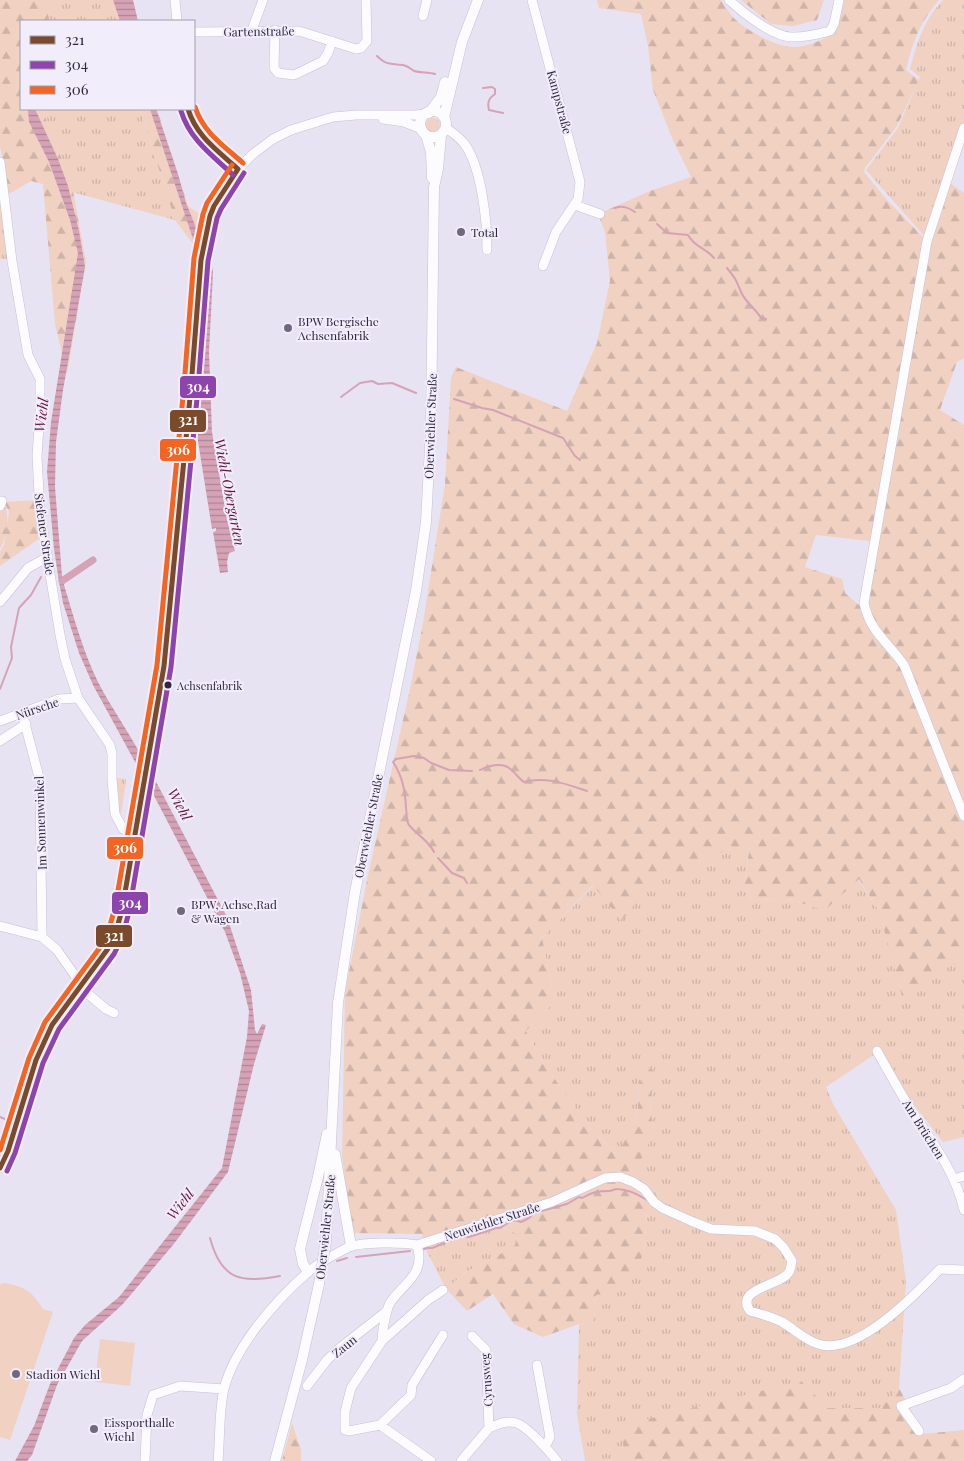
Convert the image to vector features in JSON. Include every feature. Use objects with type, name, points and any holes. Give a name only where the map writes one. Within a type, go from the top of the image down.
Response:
[{"type":"main road","points":[[471,0],[454,45],[440,97],[421,122],[424,132],[434,137],[443,131],[444,117],[462,42],[478,0]]},
{"type":"main road","points":[[428,113],[437,112],[444,117]]},
{"type":"main road","name":"Oberwiehler Straße","points":[[434,187],[443,131]]},
{"type":"main road","name":"Oberwiehler Straße","points":[[275,1461],[302,1360],[319,1284],[326,1241],[338,1003],[355,892],[416,591],[426,522],[431,428],[434,187],[431,152],[424,132]]},
{"type":"main road","points":[[308,1272],[303,1264],[300,1249],[325,1145],[334,1086]]},
{"type":"main road","points":[[332,1139],[350,1246]]},
{"type":"street","points":[[176,0],[177,20]]},
{"type":"street","points":[[252,30],[263,0]]},
{"type":"street","name":"Gartenstraße","points":[[195,32],[299,30],[356,49],[361,48],[367,41],[366,0]]},
{"type":"street","points":[[423,16],[427,0]]},
{"type":"street","name":"Kampstraße","points":[[532,0],[580,182],[576,204],[556,232],[543,266]]},
{"type":"street","points":[[728,0],[770,30],[781,35],[793,37],[830,31],[834,24],[840,0]]},
{"type":"street","points":[[275,30],[274,68],[278,73],[294,74],[323,61],[332,41]]},
{"type":"street","points":[[188,110],[195,129],[202,138],[238,169]]},
{"type":"street","points":[[0,1168],[8,1151],[36,1060],[52,1025],[115,936],[122,910],[162,688],[201,260],[203,245],[214,206],[238,169],[253,154],[273,139],[291,130],[333,117],[428,113]]},
{"type":"street","points":[[371,115],[404,122],[424,132]]},
{"type":"street","points":[[964,128],[927,241],[864,603],[867,615],[875,631],[895,652],[904,665],[964,816]]},
{"type":"street","points":[[443,131],[458,137],[471,154],[481,188],[487,223],[487,250]]},
{"type":"street","name":"Siefener Straße","points":[[0,162],[12,260],[25,339],[28,355],[40,380],[37,456],[40,513],[65,660],[78,698]]},
{"type":"street","points":[[576,204],[600,214]]},
{"type":"street","points":[[0,602],[28,568],[48,557]]},
{"type":"street","points":[[78,698],[110,745],[115,814],[123,829],[136,834]]},
{"type":"street","name":"Nürsche","points":[[0,721],[59,699],[78,698]]},
{"type":"street","name":"Im Sonnenwinkel","points":[[22,712],[40,781],[42,936]]},
{"type":"street","points":[[0,741],[26,724]]},
{"type":"street","points":[[0,926],[42,936],[57,950],[88,994],[114,1013]]},
{"type":"street","name":"Am Brüchen","points":[[877,1051],[954,1179],[964,1210]]},
{"type":"street","points":[[954,1179],[964,1176]]},
{"type":"street","name":"Neuwiehler Straße","points":[[218,1461],[224,1389],[233,1366],[249,1337],[274,1306],[308,1272],[350,1246],[407,1243],[416,1245],[552,1202],[605,1178],[620,1177],[633,1182],[644,1189],[654,1202],[662,1208],[711,1229],[755,1230],[775,1239],[784,1248],[792,1261],[789,1273],[780,1281],[750,1294],[747,1299],[747,1307],[750,1311],[781,1322],[817,1344],[834,1346],[848,1343],[883,1322],[901,1308],[940,1269],[964,1270]]},
{"type":"street","name":"Zaun","points":[[382,1342],[382,1329],[391,1302],[415,1274],[419,1260],[416,1245]]},
{"type":"street","name":"Zaun","points":[[380,1425],[349,1431],[345,1430],[344,1423],[349,1394],[382,1342],[428,1300],[443,1290]]},
{"type":"street","name":"Zaun","points":[[307,1386],[327,1360],[341,1347],[387,1312]]},
{"type":"street","points":[[432,1461],[380,1425],[411,1395],[412,1385],[443,1335]]},
{"type":"street","name":"Cyrusweg","points":[[472,1336],[486,1350],[489,1428],[501,1423],[520,1424],[546,1447],[557,1461]]},
{"type":"street","points":[[537,1365],[550,1437],[546,1447]]},
{"type":"street","points":[[918,1431],[901,1406],[951,1388],[964,1379]]},
{"type":"street","points":[[145,1461],[147,1415],[153,1395],[180,1386],[224,1389]]},
{"type":"street","points":[[462,1461],[489,1428]]},
{"type":"green space","points":[[0,0],[46,0],[49,20],[20,20],[20,110],[42,110],[72,185],[86,262],[67,374],[55,324],[43,184],[31,181],[9,194],[0,146]]},
{"type":"green space","points":[[46,0],[113,0],[120,20],[49,20]]},
{"type":"green space","points":[[597,0],[721,0],[732,16],[752,32],[770,41],[795,47],[811,44],[835,33],[841,0],[939,0],[922,24],[908,60],[906,70],[919,80],[897,126],[865,168],[864,172],[886,199],[927,241],[947,181],[964,193],[964,358],[957,362],[940,410],[964,425],[964,963],[949,966],[902,996],[879,911],[859,879],[825,910],[786,899],[752,900],[744,885],[750,845],[704,857],[675,886],[661,868],[622,921],[593,885],[542,938],[555,1001],[526,1031],[546,1067],[590,1128],[617,1155],[634,1124],[638,1107],[639,1085],[647,1067],[657,1073],[651,1101],[651,1114],[655,1129],[633,1178],[658,1196],[647,1210],[644,1252],[634,1275],[609,1293],[596,1295],[594,1321],[579,1324],[543,1337],[514,1324],[493,1294],[467,1311],[446,1289],[468,1271],[515,1245],[517,1233],[495,1225],[424,1246],[422,1234],[352,1233],[342,1156],[345,992],[368,875],[423,623],[445,484],[451,377],[456,367],[567,411],[597,343],[610,281],[605,232],[598,214],[650,191],[691,177],[673,140],[653,90],[648,46],[641,14],[599,8]],"holes":[[[816,535],[870,541],[860,606],[845,593],[842,579],[805,567]]]},
{"type":"green space","points":[[741,0],[824,0],[817,20],[793,26],[771,24]]},
{"type":"green space","points":[[943,0],[964,0],[964,122],[926,238],[866,170],[898,128],[920,77],[910,69],[919,41],[931,15]]},
{"type":"green space","points":[[42,110],[140,110],[175,220],[72,192],[72,185]]},
{"type":"green space","points":[[140,110],[157,110],[188,206],[204,217],[196,248],[175,220]]},
{"type":"green space","points":[[430,118],[436,118],[440,125],[436,132],[430,132],[426,128],[426,122]]},
{"type":"green space","points":[[0,187],[8,259],[0,259]]},
{"type":"green space","points":[[38,500],[43,536],[0,566],[0,552],[4,545],[9,512],[4,502]]},
{"type":"green space","points":[[3,503],[7,513],[7,526],[5,538],[0,549],[0,507]]},
{"type":"green space","points":[[117,778],[126,779],[121,813],[118,814],[115,789]]},
{"type":"green space","points":[[750,844],[744,885],[752,900],[786,899],[825,910],[858,879],[879,911],[902,995],[949,966],[964,963],[964,1137],[943,1142],[875,1054],[826,1087],[833,1104],[896,1210],[906,1282],[899,1388],[881,1408],[828,1408],[801,1382],[621,1426],[626,1461],[585,1461],[577,1414],[579,1324],[594,1321],[596,1295],[644,1252],[647,1210],[633,1178],[655,1129],[651,1114],[651,1101],[657,1073],[639,1085],[638,1107],[634,1124],[618,1156],[590,1128],[546,1067],[526,1031],[555,1001],[542,938],[594,885],[661,867],[675,885],[704,857]]},
{"type":"green space","points":[[495,1225],[518,1234],[515,1245],[468,1271],[446,1289],[424,1246]]},
{"type":"green space","name":"Stadion Wiehl","points":[[5,1283],[18,1286],[27,1291],[43,1309],[53,1312],[10,1440],[0,1437],[0,1284]]},
{"type":"green space","points":[[100,1339],[135,1343],[130,1386],[95,1382]]},
{"type":"green space","points":[[801,1381],[828,1408],[881,1408],[899,1388],[923,1434],[964,1430],[964,1461],[626,1461],[620,1426]]},
{"type":"green space","points":[[292,1423],[301,1450],[301,1461],[282,1461]]},
{"type":"shaded area","points":[[113,0],[133,0],[138,20],[120,20]]},
{"type":"shaded area","points":[[28,110],[35,110],[58,159],[68,186],[79,231],[85,267],[63,390],[56,442],[55,487],[62,576],[65,576],[64,585],[79,634],[98,682],[143,759],[141,773],[93,685],[79,653],[63,603],[59,582],[47,472],[51,422],[78,253],[70,220],[49,162],[29,122]]},
{"type":"shaded area","points":[[150,110],[156,110],[186,203],[199,235],[196,248]]},
{"type":"shaded area","points":[[207,254],[213,273],[209,352],[212,432],[227,520],[235,551],[229,553],[227,562],[228,572],[220,573],[213,532],[216,531],[216,528],[212,529],[197,435],[202,315]]},
{"type":"shaded area","points":[[152,774],[227,917],[251,990],[257,1034],[262,1024],[266,1025],[254,1064],[228,1172],[173,1245],[122,1305],[82,1341],[57,1385],[32,1455],[27,1461],[15,1461],[34,1426],[50,1384],[74,1338],[85,1325],[119,1297],[222,1168],[247,1037],[249,1011],[240,973],[225,932],[150,788]]},
{"type":"waterway","points":[[377,56],[389,64],[405,65],[417,72],[435,74]]},
{"type":"waterway","points":[[483,88],[492,87],[495,89],[495,94],[489,100],[489,110],[503,113]]},
{"type":"waterway","points":[[615,208],[626,207],[635,212]]},
{"type":"waterway","points":[[657,224],[667,233],[688,235],[694,243],[714,258]]},
{"type":"waterway","points":[[727,268],[736,280],[745,299],[761,318],[766,319]]},
{"type":"waterway","points":[[341,397],[360,383],[372,381],[378,384],[392,383],[416,393]]},
{"type":"waterway","points":[[454,399],[493,410],[563,438],[575,456],[580,460]]},
{"type":"waterway","points":[[62,581],[93,560]]},
{"type":"waterway","points":[[0,689],[12,658],[11,647],[19,608],[31,595],[41,577]]},
{"type":"waterway","points":[[434,852],[428,843],[408,823],[403,784],[393,762],[396,759],[414,756],[424,758],[449,770],[472,771]]},
{"type":"waterway","points":[[480,770],[490,766],[502,765],[506,766],[524,782],[548,780],[587,791]]},
{"type":"waterway","points":[[438,858],[452,873],[464,878],[467,883]]},
{"type":"waterway","points":[[0,1117],[7,1120]]},
{"type":"waterway","points":[[424,1249],[432,1248],[462,1236],[469,1237],[500,1228],[511,1221],[521,1222],[534,1213],[567,1204],[579,1197],[582,1198],[595,1192],[621,1189],[647,1200]]},
{"type":"waterway","points":[[210,1238],[220,1262],[226,1270],[234,1275],[254,1279],[280,1276]]},
{"type":"waterway","points":[[356,1257],[410,1251]]},
{"type":"waterway","points":[[337,1261],[347,1258]]},
{"type":"transit line","name":"306","points":[[195,107],[203,124],[243,163]]},
{"type":"transit line","name":"321","points":[[188,110],[202,135],[238,169]]},
{"type":"transit line","name":"304","points":[[181,111],[196,139],[233,175]]},
{"type":"transit line","name":"306","points":[[0,1150],[29,1058],[45,1022],[101,946],[108,932],[115,908],[157,665],[184,386],[194,258],[207,203],[232,165]]},
{"type":"transit line","name":"321","points":[[0,1168],[8,1151],[36,1060],[52,1025],[107,950],[115,935],[122,910],[164,666],[191,387],[201,260],[210,216],[214,206],[238,169]]},
{"type":"transit line","name":"304","points":[[7,1171],[15,1153],[43,1063],[59,1029],[114,954],[122,938],[129,912],[171,667],[198,388],[208,261],[217,218],[244,173]]},
{"type":"place","name":"Total","points":[[461,232]]},
{"type":"place","name":"BPW Bergische Achsenfabrik","points":[[288,328]]},
{"type":"place","name":"Achsenfabrik","points":[[168,685]]},
{"type":"place","name":"BPW, Achse,Rad & Wagen","points":[[181,911]]},
{"type":"place","name":"Stadion Wiehl","points":[[16,1374]]},
{"type":"place","name":"Eissporthalle Wiehl","points":[[94,1429]]},
{"type":"water label","name":"Wiehl","points":[[41,415]]},
{"type":"water label","name":"Wiehl-Obergarten","points":[[230,492]]},
{"type":"water label","name":"Wiehl","points":[[180,804]]},
{"type":"water label","name":"Wiehl","points":[[180,1204]]}]
